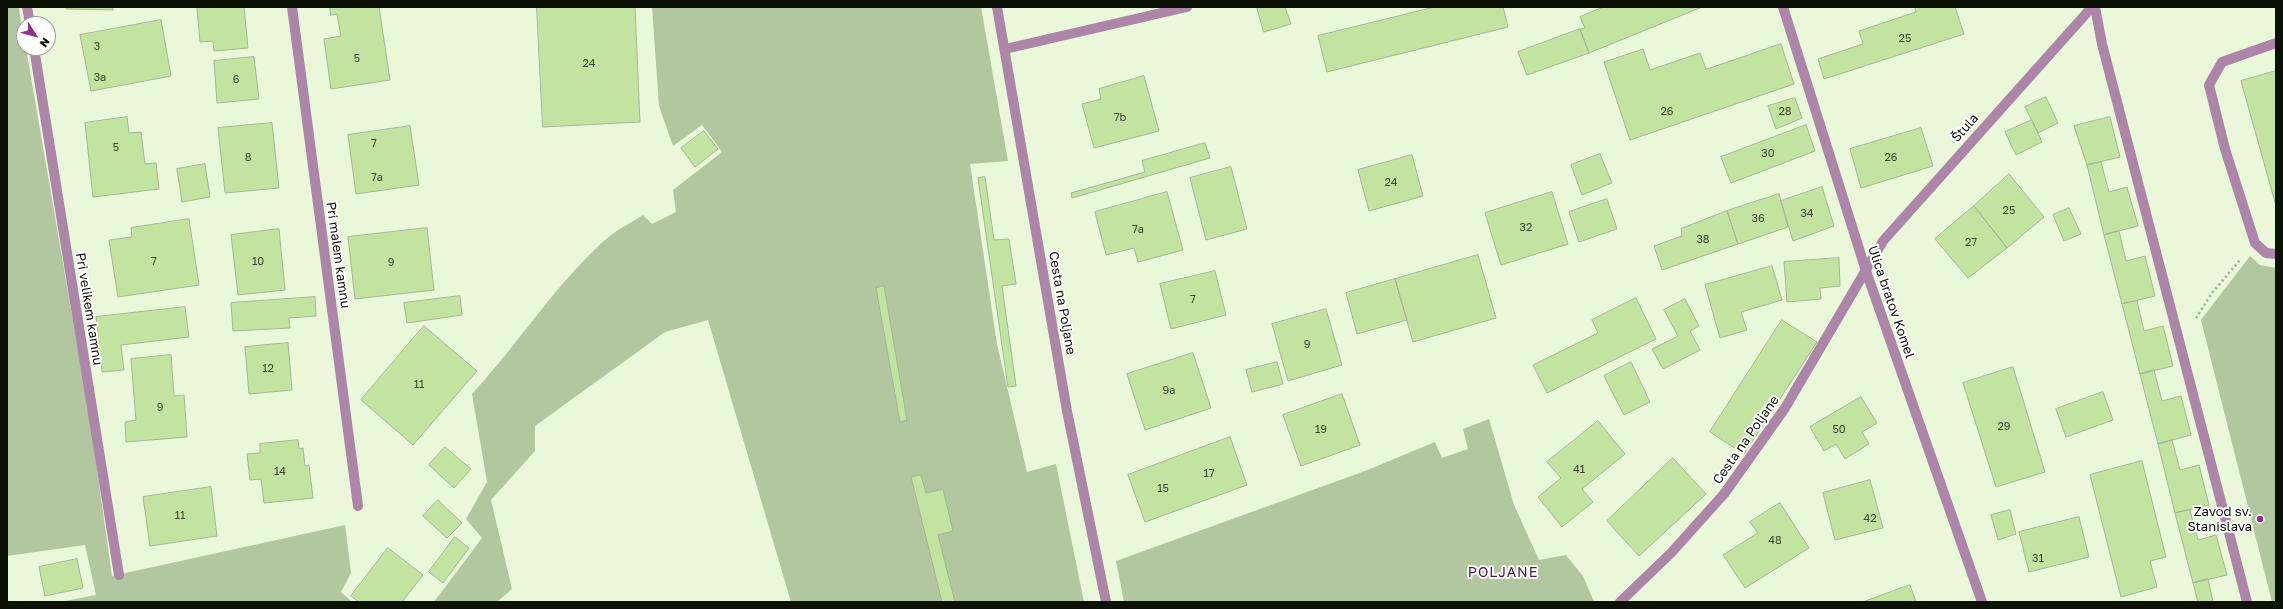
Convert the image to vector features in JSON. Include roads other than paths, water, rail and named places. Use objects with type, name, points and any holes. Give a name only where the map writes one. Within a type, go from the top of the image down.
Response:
[{"type":"street","name":"Pri malem kamnu","points":[[292,7],[358,506]]},
{"type":"street","name":"Cesta na Poljane","points":[[997,7],[1067,412],[1106,602]]},
{"type":"street","points":[[1005,49],[1187,7]]},
{"type":"street","name":"Ulica bratov Komel","points":[[1782,7],[1866,271],[1982,602]]},
{"type":"street","points":[[2093,7],[2247,602]]},
{"type":"street","name":"Štula","points":[[1866,271],[1883,241],[1905,215],[2093,7]]},
{"type":"street","points":[[2276,43],[2222,62],[2209,85],[2225,149],[2255,243],[2266,253],[2276,254]]},
{"type":"street","name":"Pri velikem kamnu","points":[[35,56],[119,574]]},
{"type":"street","name":"Cesta na Poljane","points":[[1620,602],[1671,553],[1724,494],[1785,408],[1866,271]]},
{"type":"place","name":"Zavod sv. Stanislava","points":[[2260,519]]},
{"type":"district","name":"POLJANE","points":[[1503,573]]}]
